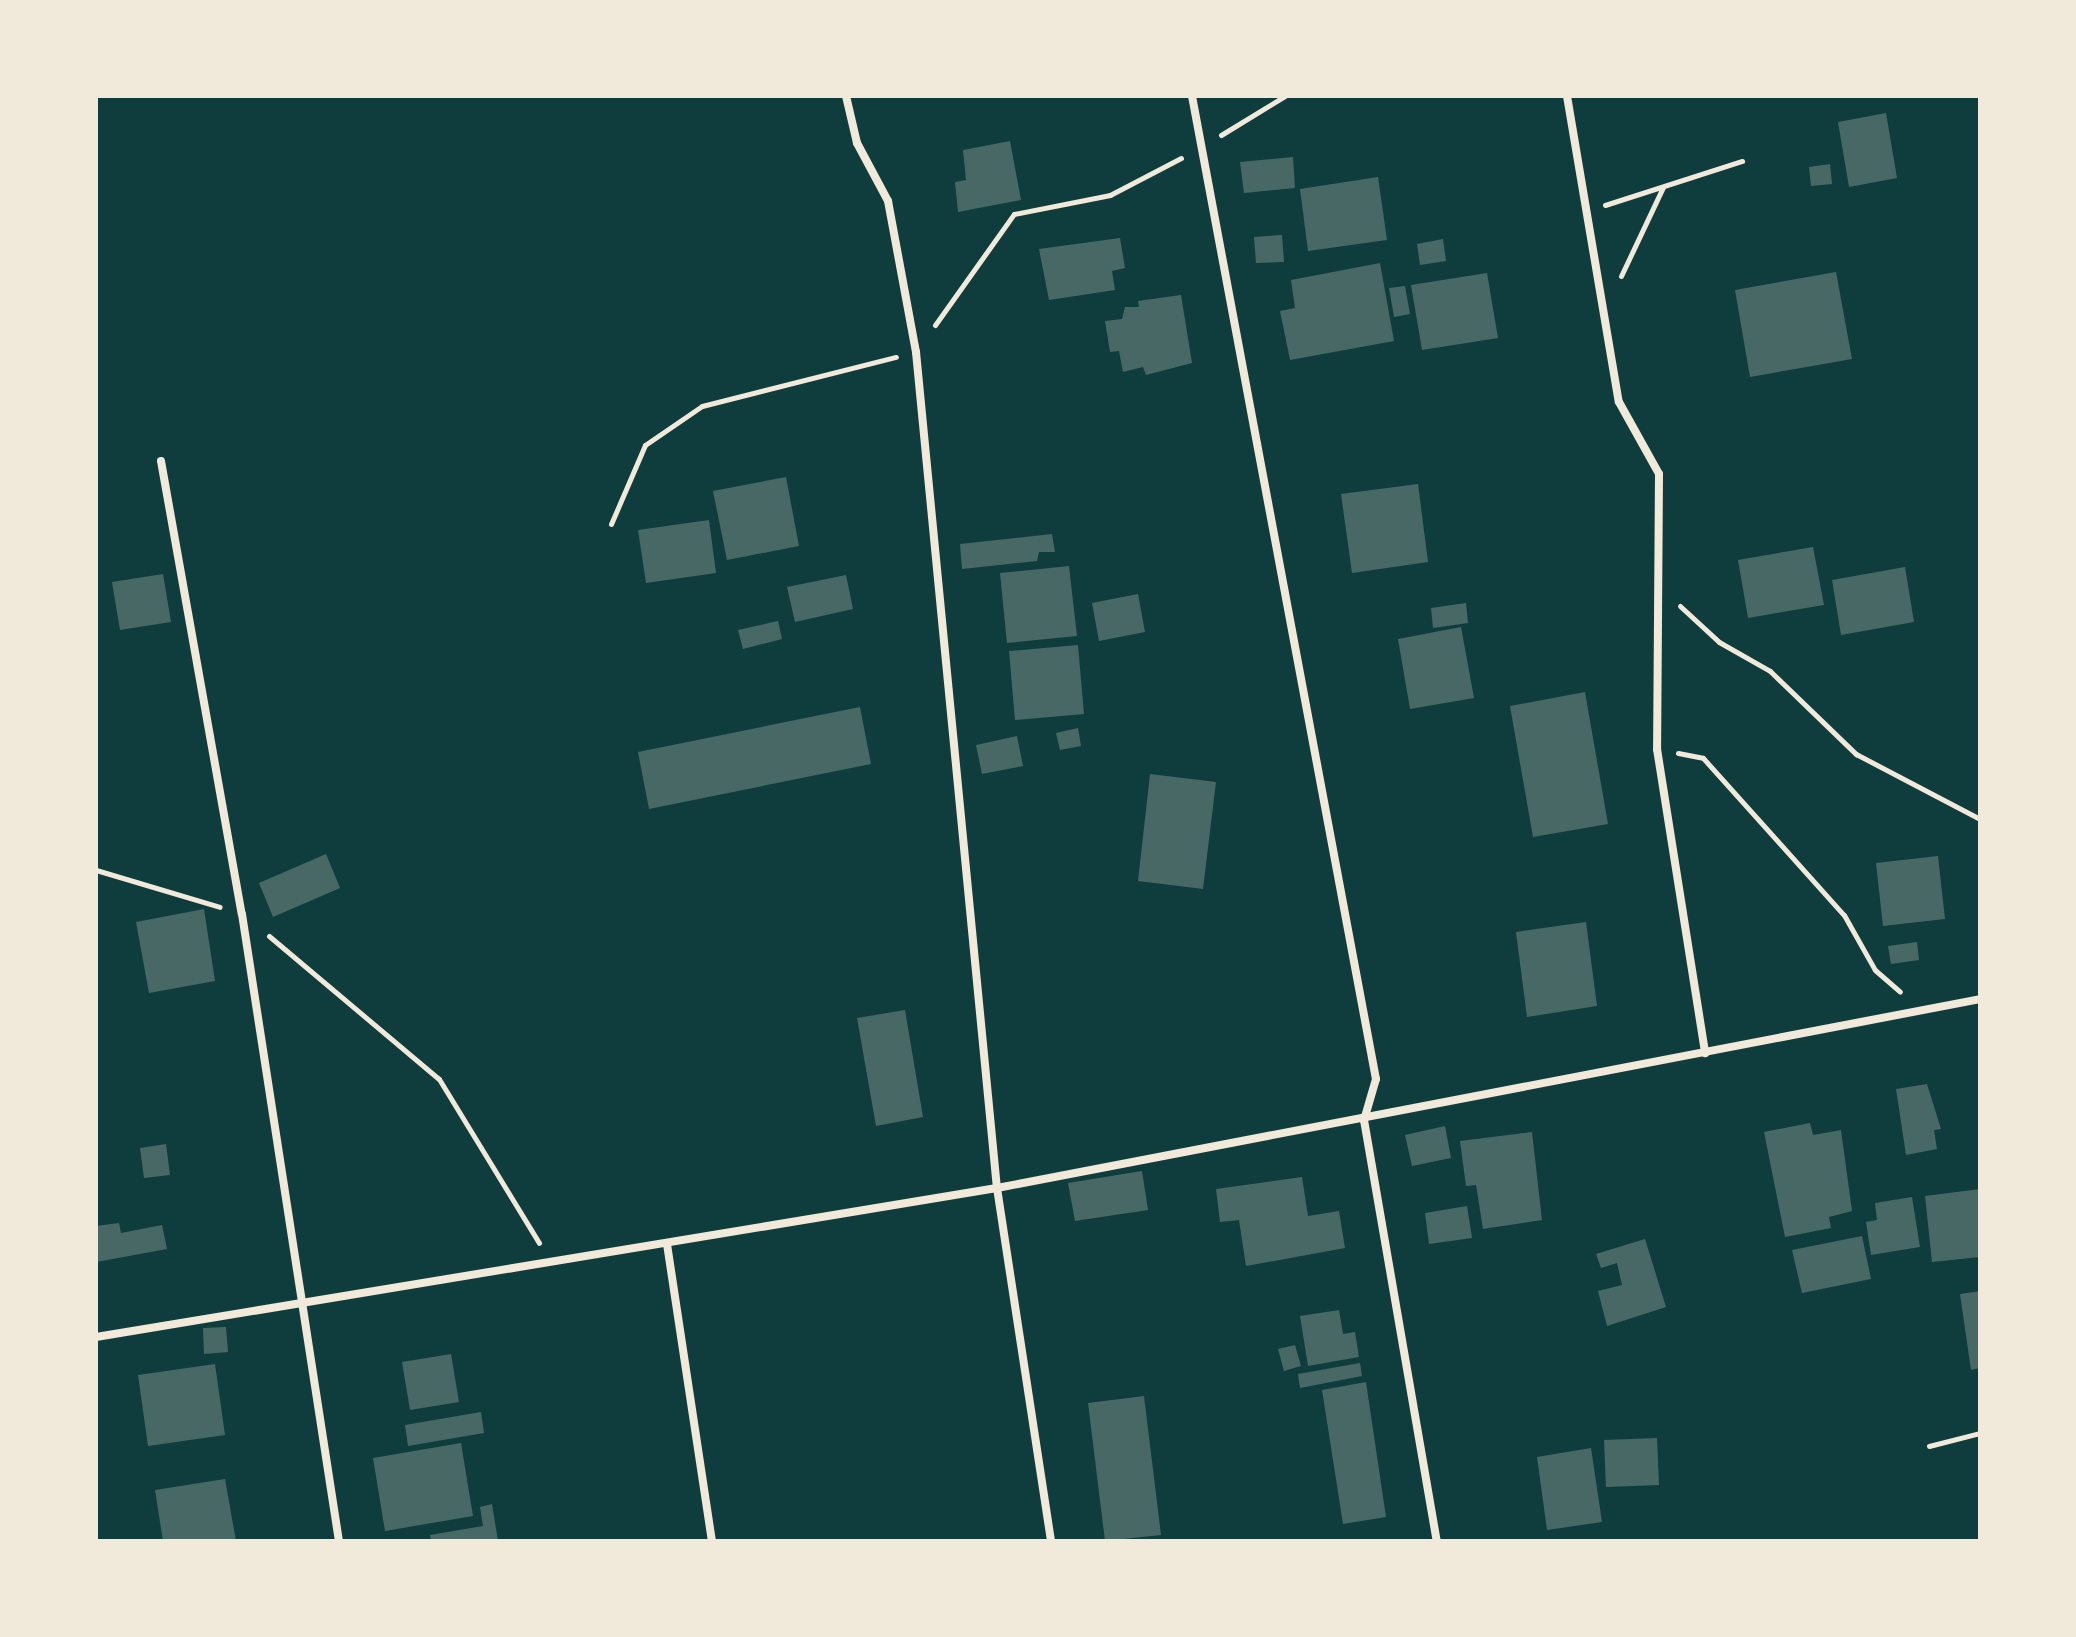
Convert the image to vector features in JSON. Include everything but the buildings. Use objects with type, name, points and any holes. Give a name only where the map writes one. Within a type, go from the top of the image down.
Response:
[{"type":"street","points":[[846,96],[857,143],[888,201],[916,352],[997,1188],[1051,1541]]},
{"type":"street","points":[[1192,96],[1205,145],[1376,1079],[1364,1120],[1437,1541]]},
{"type":"street","points":[[1567,96],[1619,402],[1659,474],[1657,749],[1705,1053]]},
{"type":"street","points":[[161,461],[242,914],[339,1541]]},
{"type":"street","points":[[96,1337],[303,1307],[997,1188],[1364,1120],[1980,999]]},
{"type":"street","points":[[667,1244],[712,1541]]},
{"type":"path","points":[[611,524],[645,445],[702,406],[916,352],[1014,214],[1110,195],[1205,145],[1285,96]]},
{"type":"path","points":[[1587,210],[1742,161]]},
{"type":"path","points":[[1604,313],[1664,186]]},
{"type":"path","points":[[1658,586],[1719,642],[1770,671],[1856,754],[1980,819]]},
{"type":"path","points":[[1657,749],[1703,758],[1844,915],[1875,970],[1920,1010]]},
{"type":"path","points":[[96,870],[242,914],[439,1079],[552,1264]]},
{"type":"path","points":[[1929,1446],[1980,1433]]}]
